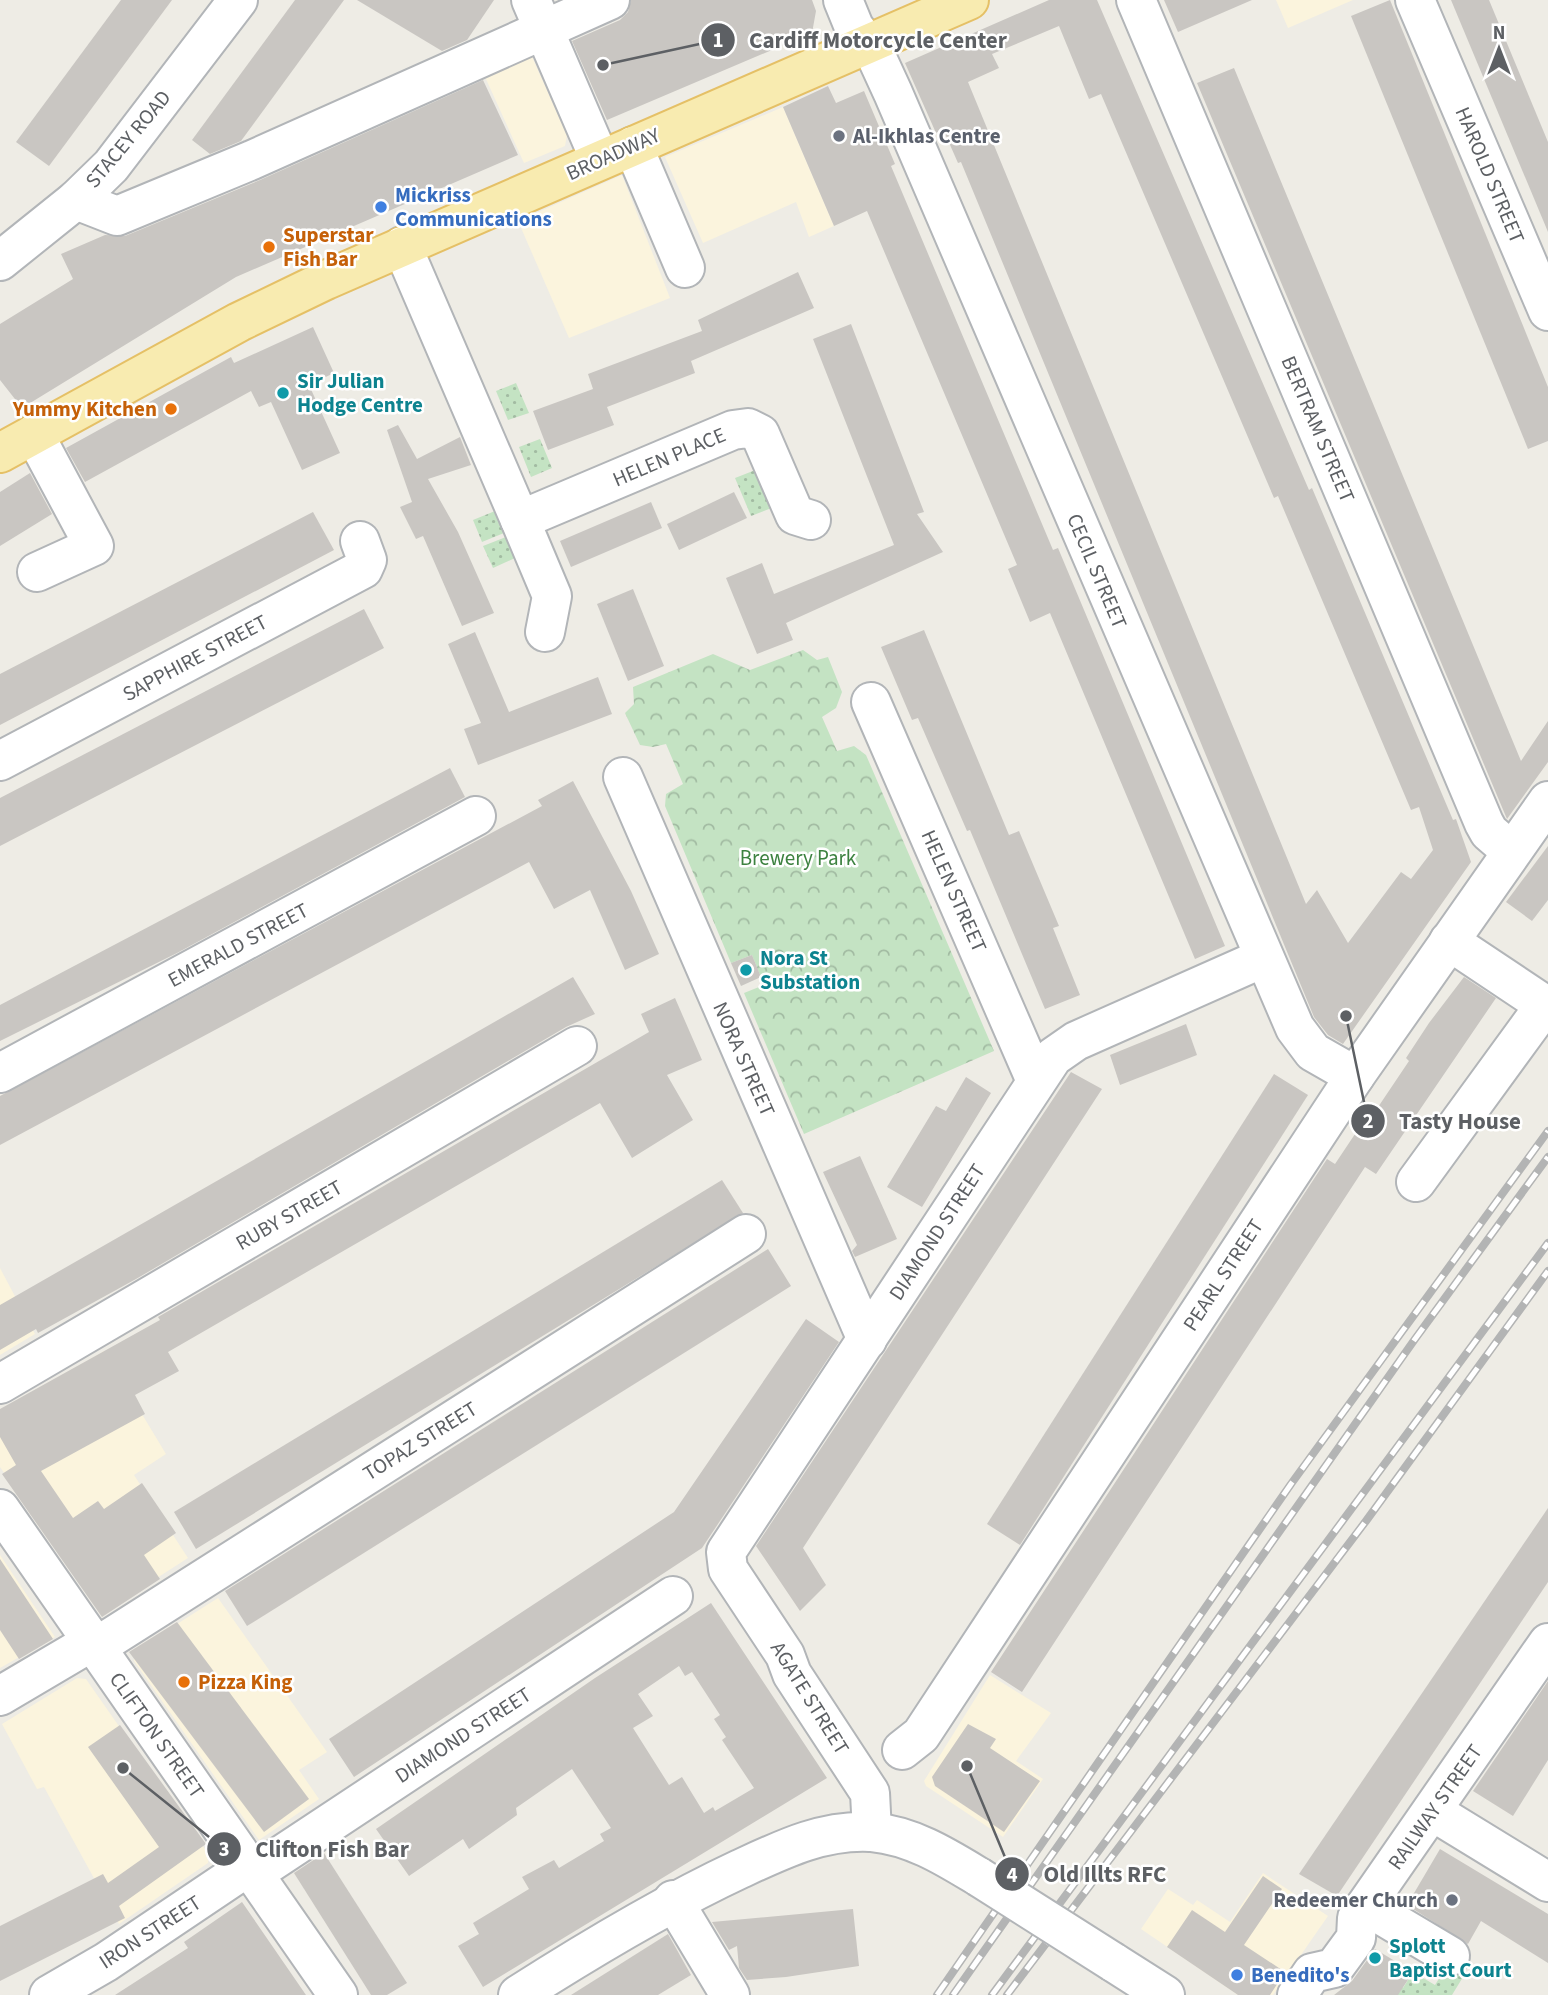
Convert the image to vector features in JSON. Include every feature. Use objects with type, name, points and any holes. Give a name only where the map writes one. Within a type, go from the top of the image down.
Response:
[{"type":"main road","name":"BROADWAY","points":[[0,453],[239,322],[402,246],[970,0]]},
{"type":"street","name":"STACEY ROAD","points":[[0,261],[76,200],[111,166],[238,0]]},
{"type":"street","points":[[76,200],[117,216],[252,160],[541,23],[610,0]]},
{"type":"street","name":"CECIL STREET","points":[[843,0],[854,27],[876,56],[1263,958],[1302,1040],[1314,1052],[1354,1076]]},
{"type":"street","name":"BERTRAM STREET","points":[[1136,0],[1483,822],[1496,840],[1511,851]]},
{"type":"street","name":"HAROLD STREET","points":[[1415,0],[1548,311]]},
{"type":"street","points":[[541,23],[685,268]]},
{"type":"street","points":[[402,246],[552,596],[545,632]]},
{"type":"street","name":"HELEN PLACE","points":[[520,520],[733,430],[748,428],[760,434],[795,515],[811,520]]},
{"type":"street","points":[[34,434],[93,546],[37,572]]},
{"type":"street","name":"SAPPHIRE STREET","points":[[0,761],[363,569],[367,560],[360,541]]},
{"type":"street","name":"HELEN STREET","points":[[871,702],[1036,1081]]},
{"type":"street","name":"NORA STREET","points":[[623,777],[867,1340]]},
{"type":"street","name":"PEARL STREET","points":[[902,1750],[921,1735],[1354,1076],[1548,801]]},
{"type":"street","name":"EMERALD STREET","points":[[0,1073],[476,816]]},
{"type":"street","points":[[1416,1182],[1547,1003],[1449,941]]},
{"type":"street","name":"DIAMOND STREET","points":[[729,1569],[726,1552],[1036,1081],[1062,1048],[1263,958]]},
{"type":"street","name":"RUBY STREET","points":[[0,1384],[577,1046]]},
{"type":"street","name":"TOPAZ STREET","points":[[0,1696],[83,1647],[104,1642],[746,1234]]},
{"type":"street","name":"CLIFTON STREET","points":[[0,1509],[338,1995]]},
{"type":"street","name":"AGATE STREET","points":[[729,1569],[785,1655],[792,1674],[870,1793],[873,1832]]},
{"type":"street","name":"DIAMOND STREET","points":[[251,1870],[262,1868],[673,1596]]},
{"type":"street","name":"RAILWAY STREET","points":[[1297,1995],[1312,1973],[1334,1968],[1356,1938],[1357,1918],[1548,1643]]},
{"type":"street","points":[[1432,1811],[1548,1882]]},
{"type":"street","points":[[518,1995],[673,1900],[801,1842],[828,1835],[873,1832],[915,1842],[979,1877],[1165,1995]]},
{"type":"street","name":"IRON STREET","points":[[49,1995],[106,1962],[240,1872],[251,1870]]},
{"type":"street","points":[[673,1900],[730,1995]]},
{"type":"street","points":[[1366,1906],[1450,1956]]},
{"type":"shaded area","points":[[1276,0],[1353,0],[1288,28]]},
{"type":"shaded area","points":[[528,48],[567,135],[565,146],[524,163],[481,68]]},
{"type":"shaded area","points":[[783,107],[834,226],[809,237],[796,202],[703,243],[665,157]]},
{"type":"shaded area","points":[[622,175],[670,298],[569,338],[518,221]]},
{"type":"shaded area","points":[[0,1268],[35,1334],[0,1355]]},
{"type":"shaded area","points":[[104,1351],[166,1454],[134,1475],[188,1558],[101,1614],[0,1467],[0,1412]]},
{"type":"shaded area","points":[[0,1555],[55,1637],[0,1668]]},
{"type":"shaded area","points":[[218,1598],[327,1752],[299,1770],[319,1799],[259,1840],[134,1661],[136,1650]]},
{"type":"shaded area","points":[[990,1675],[1051,1713],[1016,1761],[1043,1779],[1003,1837],[926,1786],[924,1781]]},
{"type":"shaded area","points":[[77,1678],[86,1679],[209,1855],[208,1863],[119,1924],[44,1787],[37,1789],[2,1724]]},
{"type":"shaded area","points":[[1263,1873],[1328,1916],[1273,1995],[1238,1995],[1141,1929],[1168,1889],[1193,1905],[1197,1900],[1230,1922]]},
{"type":"green space","points":[[516,383],[529,413],[508,420],[496,391]]},
{"type":"green space","points":[[540,439],[552,468],[531,477],[519,447]]},
{"type":"green space","points":[[758,469],[774,507],[751,516],[735,478]]},
{"type":"green space","points":[[495,511],[504,533],[482,542],[473,520]]},
{"type":"green space","points":[[506,537],[515,558],[493,568],[483,546]]},
{"type":"green space","name":"Brewery Park","points":[[803,650],[817,660],[828,657],[842,692],[836,708],[822,717],[837,751],[854,746],[866,755],[994,1051],[804,1134],[744,993],[764,985],[752,955],[731,963],[665,806],[666,794],[683,784],[666,744],[653,747],[640,745],[625,713],[634,704],[633,687],[713,654],[750,670]]},
{"type":"green space","points":[[1446,1967],[1463,1977],[1452,1995],[1393,1995],[1393,1983],[1403,1988],[1413,1972],[1435,1985]]},
{"type":"building","points":[[121,0],[172,0],[49,166],[16,142]]},
{"type":"building","points":[[295,0],[344,0],[241,141],[210,154],[192,140]]},
{"type":"building","points":[[357,0],[494,0],[467,40],[442,51]]},
{"type":"building","points":[[631,0],[812,0],[816,11],[812,33],[607,120],[572,41],[620,20],[628,12]]},
{"type":"building","points":[[1049,0],[1097,0],[1309,490],[1312,488],[1453,820],[1456,819],[1471,862],[1343,1044],[1328,1035],[1314,1017],[961,162],[958,163],[943,129],[936,133],[905,63]],"holes":[[[1059,26],[1089,99],[1101,94],[1274,498],[1278,496],[1411,810],[1419,807],[1433,850],[1411,879],[1401,872],[1348,943],[1317,890],[1306,904],[968,82],[999,68],[992,54]]]},
{"type":"building","points":[[1164,0],[1252,0],[1178,32]]},
{"type":"building","points":[[1390,0],[1548,387],[1548,441],[1528,449],[1351,16]]},
{"type":"building","points":[[1451,0],[1489,0],[1548,142],[1548,232]]},
{"type":"building","points":[[1234,68],[1521,761],[1548,721],[1548,762],[1507,819],[1197,83]]},
{"type":"building","points":[[483,80],[518,155],[236,277],[22,408],[0,380],[0,324],[73,279],[61,254],[105,235],[125,236],[260,180]]},
{"type":"building","points":[[828,86],[836,103],[864,91],[895,164],[891,166],[1053,550],[1058,548],[1225,946],[1195,959],[1050,613],[1030,622],[1008,569],[1017,565],[867,211],[834,226],[783,107]]},
{"type":"building","points":[[798,272],[814,308],[691,361],[695,373],[607,407],[614,425],[548,450],[533,411],[593,389],[588,374],[702,331],[698,320]]},
{"type":"building","points":[[851,324],[924,512],[917,514],[943,552],[786,623],[793,640],[757,654],[726,578],[762,563],[774,594],[894,545],[813,339]]},
{"type":"building","points":[[313,327],[334,373],[309,385],[340,453],[302,470],[271,402],[259,407],[251,391],[85,482],[66,448],[231,357],[234,363]]},
{"type":"building","points":[[398,425],[417,459],[460,437],[471,465],[428,479],[458,532],[494,613],[462,626],[423,536],[416,539],[400,507],[412,502],[387,430]]},
{"type":"building","points":[[30,473],[52,514],[0,546],[0,492]]},
{"type":"building","points":[[734,492],[747,518],[679,550],[667,524]]},
{"type":"building","points":[[651,502],[662,528],[571,567],[560,541]]},
{"type":"building","points":[[313,512],[334,550],[0,725],[0,674]]},
{"type":"building","points":[[633,589],[664,666],[628,681],[597,604]]},
{"type":"building","points":[[364,609],[384,648],[0,846],[0,798]]},
{"type":"building","points":[[924,630],[1009,835],[1019,831],[1059,926],[1053,928],[1080,995],[1045,1009],[970,830],[967,831],[918,718],[912,720],[881,647]]},
{"type":"building","points":[[475,632],[509,712],[598,677],[612,714],[478,765],[464,729],[481,723],[448,644]]},
{"type":"building","points":[[450,768],[465,797],[177,953],[0,1041],[0,1005]]},
{"type":"building","points":[[573,781],[631,891],[659,954],[625,970],[590,890],[554,909],[529,862],[0,1145],[0,1096],[542,806],[538,800]]},
{"type":"building","points":[[1548,846],[1548,900],[1532,921],[1506,902]]},
{"type":"building","name":"Nora St Substation","points":[[752,955],[761,977],[741,986],[731,963]]},
{"type":"building","points":[[573,977],[595,1014],[566,1027],[136,1279],[38,1333],[36,1329],[0,1350],[0,1305]]},
{"type":"building","points":[[1464,977],[1496,998],[1376,1174],[1365,1167],[1022,1692],[991,1672],[1327,1159],[1335,1164],[1367,1116],[1370,1119],[1409,1061],[1406,1058],[1429,1023]]},
{"type":"building","points":[[675,998],[702,1060],[667,1075],[693,1120],[632,1158],[600,1103],[168,1352],[179,1371],[135,1395],[145,1414],[41,1471],[73,1518],[98,1501],[104,1509],[142,1483],[176,1533],[144,1555],[160,1579],[102,1617],[2,1474],[16,1465],[0,1437],[0,1409],[160,1320],[158,1317],[649,1032],[641,1014]]},
{"type":"building","points":[[1186,1024],[1197,1055],[1120,1085],[1110,1055]]},
{"type":"building","points":[[1071,1072],[1102,1089],[803,1548],[826,1585],[800,1611],[756,1546]]},
{"type":"building","points":[[1274,1074],[1308,1095],[1020,1545],[987,1524]]},
{"type":"building","points":[[966,1077],[991,1093],[922,1207],[887,1187],[936,1106],[946,1111]]},
{"type":"building","points":[[860,1156],[897,1239],[855,1257],[852,1251],[857,1245],[823,1172]]},
{"type":"building","points":[[722,1180],[743,1213],[196,1549],[174,1512]]},
{"type":"building","points":[[768,1249],[791,1286],[247,1626],[225,1591]]},
{"type":"building","points":[[806,1319],[839,1342],[702,1548],[354,1777],[329,1739],[674,1512]]},
{"type":"building","points":[[1548,1508],[1548,1582],[1337,1896],[1299,1874]]},
{"type":"building","points":[[0,1559],[53,1639],[19,1659],[0,1630]]},
{"type":"building","points":[[711,1603],[827,1778],[483,1987],[458,1946],[479,1934],[473,1923],[529,1889],[522,1877],[554,1860],[559,1868],[604,1841],[600,1834],[611,1828],[572,1769],[516,1808],[517,1815],[469,1849],[463,1839],[409,1876],[376,1829],[595,1678]],"holes":[[[679,1666],[685,1676],[692,1672],[720,1715],[714,1719],[726,1737],[722,1740],[754,1788],[715,1811],[713,1807],[704,1813],[682,1777],[669,1785],[633,1728],[653,1716],[638,1694]]]},
{"type":"building","points":[[177,1622],[309,1799],[264,1832],[129,1652]]},
{"type":"building","points":[[1548,1681],[1548,1760],[1513,1816],[1473,1791]]},
{"type":"building","points":[[968,1724],[996,1739],[990,1748],[1040,1781],[1004,1832],[935,1786],[932,1777]]},
{"type":"building","points":[[120,1725],[206,1844],[119,1906],[125,1918],[0,1981],[0,1926],[103,1874],[108,1883],[159,1847],[88,1747]]},
{"type":"building","name":"Redeemer Church","points":[[1440,1849],[1548,1914],[1548,1963],[1481,1921],[1468,1944],[1407,1905]]},
{"type":"building","points":[[324,1853],[407,1983],[387,1995],[371,1995],[294,1873]]},
{"type":"building","points":[[1263,1876],[1282,1889],[1244,1945],[1285,1972],[1270,1995],[1238,1995],[1167,1947],[1192,1910],[1225,1932]]},
{"type":"building","points":[[242,1902],[306,1995],[115,1995],[188,1948],[184,1942]]},
{"type":"building","points":[[853,1909],[859,1966],[786,1977],[747,1980],[739,1968],[737,1946],[729,1950],[712,1922]]},
{"type":"building","points":[[668,1934],[691,1975],[658,1995],[571,1995]]},
{"type":"building","name":"Splott Baptist Court","points":[[1375,1949],[1413,1972],[1398,1995],[1334,1995],[1352,1981]]},
{"type":"railway","points":[[937,1995],[1291,1484],[1548,1131]]},
{"type":"railway","points":[[953,1995],[1415,1339],[1548,1157]]},
{"type":"railway","points":[[992,1995],[1548,1243]]},
{"type":"railway","points":[[1007,1995],[1366,1521],[1548,1271]]},
{"type":"place","name":"Cardiff Motorcycle Center","points":[[603,65]]},
{"type":"place","name":"Al-Ikhlas Centre","points":[[839,136]]},
{"type":"place","name":"Mickriss Communications","points":[[381,207]]},
{"type":"place","name":"Superstar Fish Bar","points":[[269,247]]},
{"type":"place","name":"Sir Julian Hodge Centre","points":[[283,393]]},
{"type":"place","name":"Yummy Kitchen","points":[[171,409]]},
{"type":"place","name":"Nora St Substation","points":[[746,970]]},
{"type":"place","name":"Tasty House","points":[[1346,1016]]},
{"type":"place","name":"Pizza King","points":[[184,1682]]},
{"type":"place","name":"Old Illts RFC","points":[[967,1766]]},
{"type":"place","name":"Clifton Fish Bar","points":[[123,1768]]},
{"type":"place","name":"Redeemer Church","points":[[1452,1900]]},
{"type":"place","name":"Splott Baptist Court","points":[[1375,1958]]},
{"type":"place","name":"Benedito's","points":[[1237,1975]]}]
